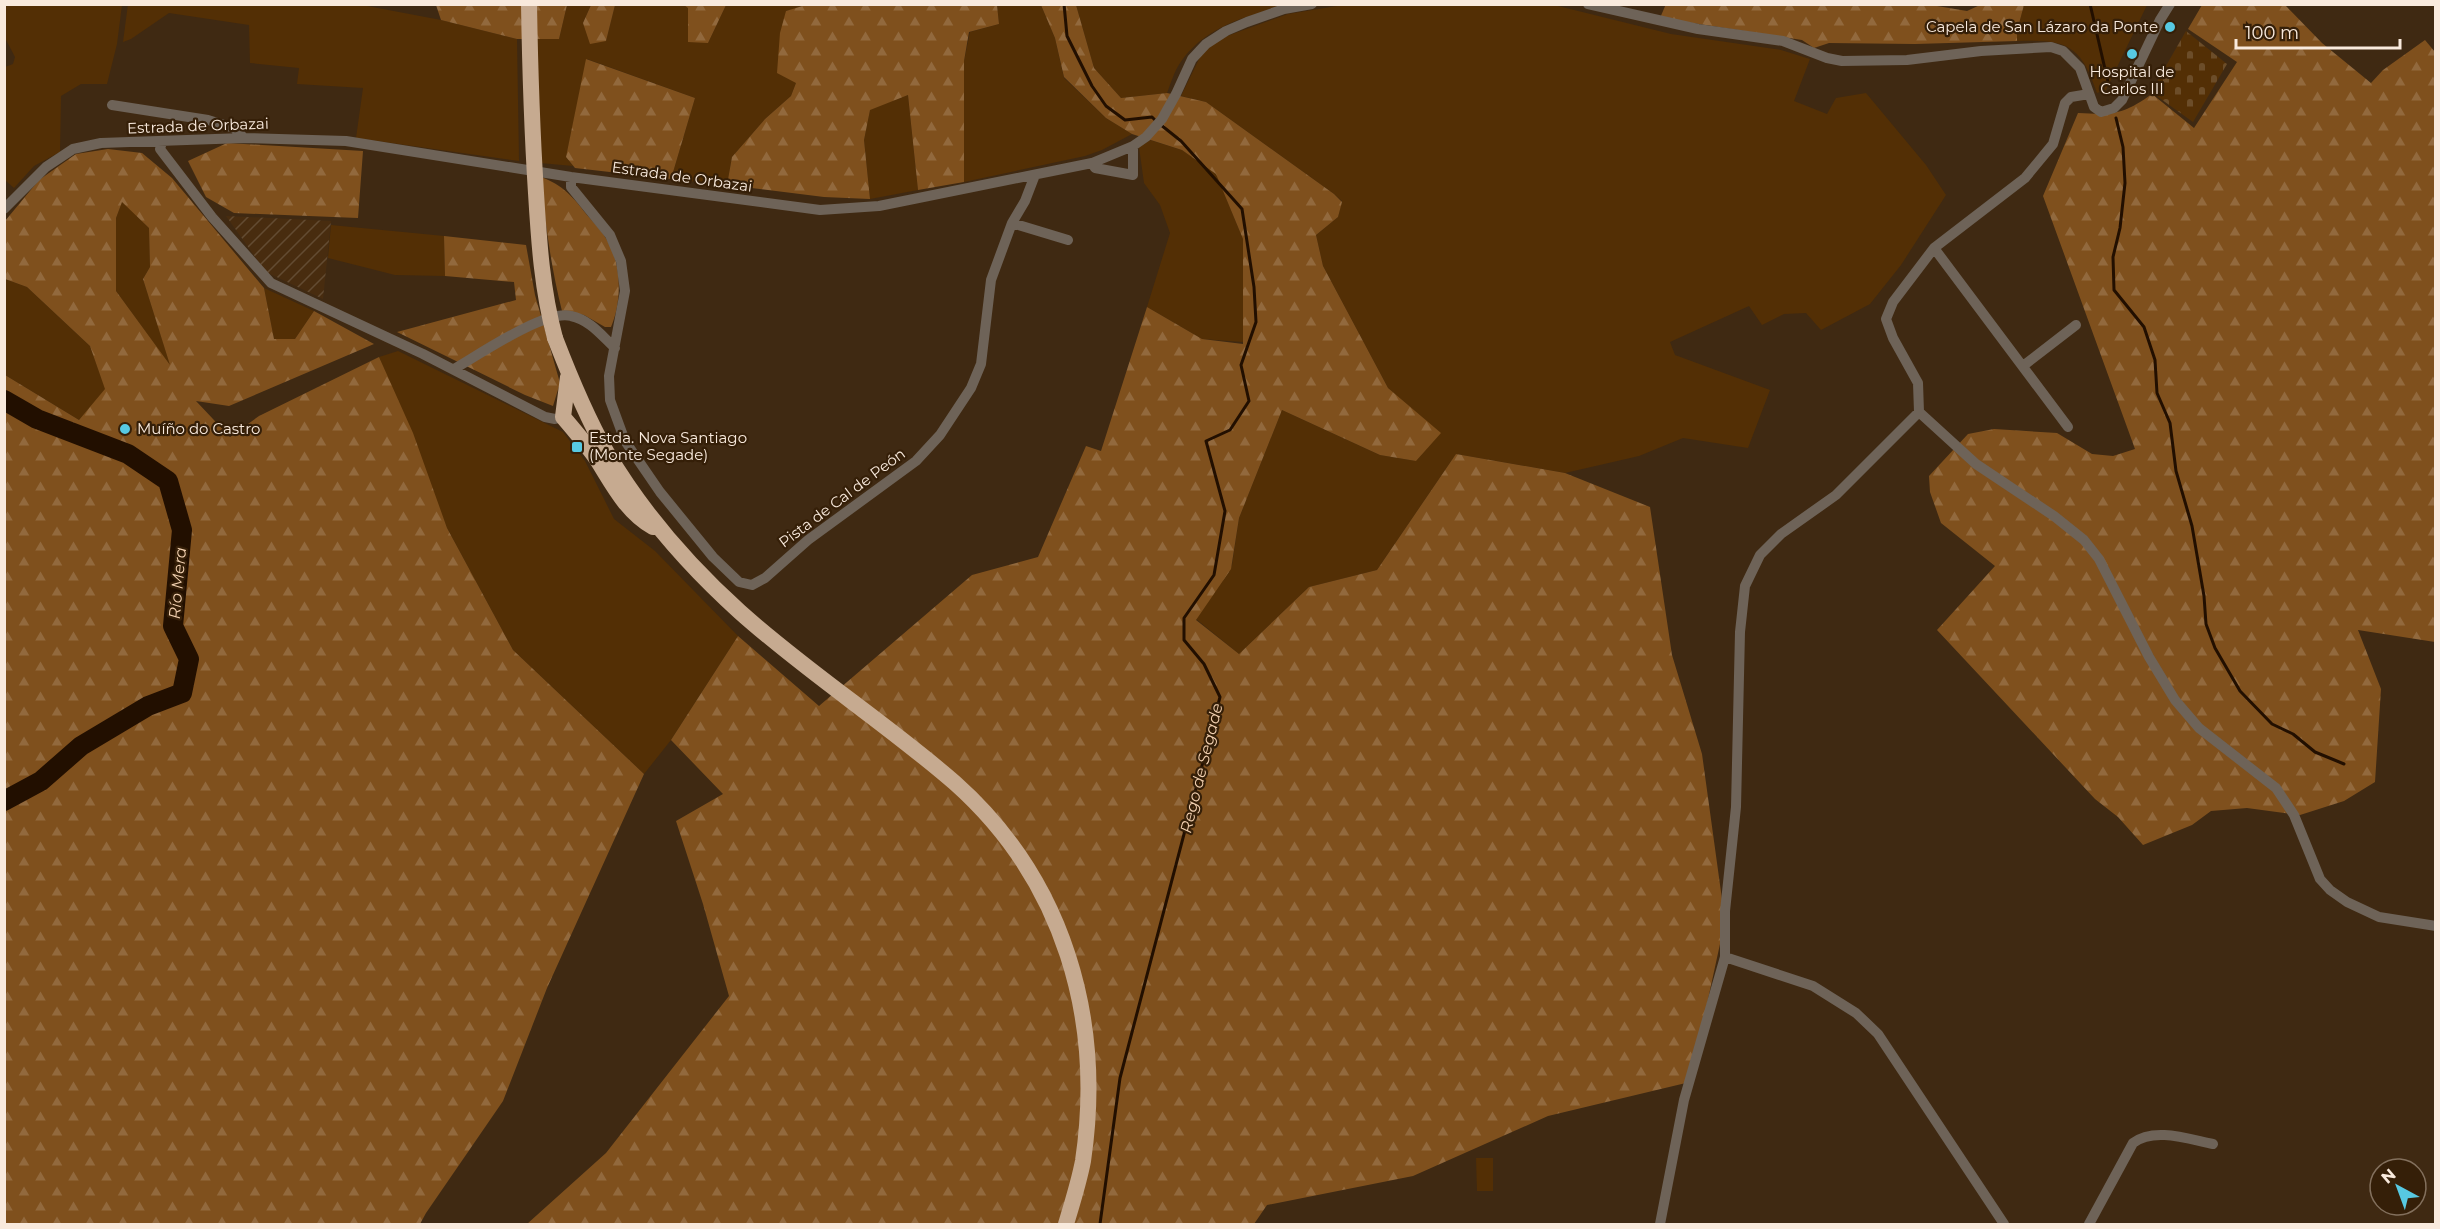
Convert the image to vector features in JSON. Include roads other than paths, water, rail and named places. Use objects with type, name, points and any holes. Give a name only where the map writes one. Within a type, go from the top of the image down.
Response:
[{"type":"highway","points":[[529,4],[532,135],[541,261],[548,311],[555,338],[568,370],[608,454],[662,532],[696,569],[741,612],[956,784],[996,824],[1025,866],[1050,909],[1067,951],[1082,1004],[1088,1052],[1089,1108],[1082,1164],[1066,1224]]},
{"type":"highway","points":[[568,370],[567,401],[563,417],[594,456],[625,504],[642,521],[662,532]]},
{"type":"street","name":"Estrada de Orbazai","points":[[4,210],[46,167],[73,149],[101,143],[244,138],[346,141],[571,177],[820,210],[879,206],[1092,163],[1133,146],[1146,137],[1162,119],[1192,59],[1206,44],[1226,31],[1247,22],[1284,9],[1312,4]]},
{"type":"street","points":[[1588,4],[1698,29],[1784,41],[1827,58],[1842,61],[1907,60],[1981,51],[2052,47],[2063,51],[2080,68],[2094,107],[2101,112],[2114,108],[2122,100],[2170,4]]},
{"type":"street","points":[[2089,94],[2071,98],[2065,103],[2053,144],[2025,178],[1934,248],[1893,302],[1886,319],[1893,338],[1918,383],[1919,412],[1976,464],[2054,516],[2084,540],[2099,559],[2149,657],[2175,700],[2199,728],[2276,788],[2294,815],[2320,879],[2330,890],[2347,902],[2379,917],[2436,926]]},
{"type":"street","points":[[112,105],[208,120],[234,128],[244,138]]},
{"type":"street","points":[[162,142],[160,149],[212,217],[271,283],[454,369],[545,417],[555,419],[563,417]]},
{"type":"street","points":[[1092,163],[1095,168],[1133,175],[1133,146]]},
{"type":"street","name":"Pista de Cal de Peón","points":[[713,557],[739,582],[752,585],[765,578],[808,540],[916,461],[940,435],[971,388],[981,364],[991,280],[1012,223],[1025,201],[1035,175]]},
{"type":"street","points":[[571,177],[571,188],[610,236],[621,261],[625,291],[609,376],[610,400],[625,441],[660,492],[713,557],[696,569]]},
{"type":"street","points":[[1012,223],[1068,240]]},
{"type":"street","points":[[1934,248],[2068,427]]},
{"type":"street","points":[[454,369],[532,323],[568,315],[590,324],[615,348]]},
{"type":"street","points":[[2023,366],[2076,325]]},
{"type":"street","points":[[1660,1224],[1684,1100],[1725,957],[1725,911],[1736,807],[1740,632],[1745,586],[1760,555],[1781,534],[1836,495],[1919,412]]},
{"type":"street","points":[[608,454],[625,441]]},
{"type":"street","points":[[1725,957],[1813,986],[1856,1013],[1878,1034],[2004,1224]]},
{"type":"street","points":[[2089,1224],[2133,1143],[2143,1135],[2159,1135],[2213,1144]]},
{"type":"waterway","name":"Rego de Segade","points":[[1064,4],[1067,36],[1092,86],[1106,106],[1125,120],[1152,117],[1156,121]]},
{"type":"waterway","points":[[2090,4],[2108,82]]},
{"type":"waterway","points":[[2116,118],[2123,147],[2125,183],[2120,228],[2113,257],[2114,290],[2144,327],[2155,360],[2157,393],[2170,423],[2176,471],[2192,526],[2204,596],[2206,624],[2215,648],[2240,691],[2272,724],[2293,734],[2315,752],[2344,764]]},
{"type":"waterway","name":"Rego de Segade","points":[[1100,1224],[1120,1078],[1220,697],[1204,664],[1184,640],[1184,618],[1214,575],[1225,511],[1206,441],[1230,430],[1249,401],[1241,365],[1256,322],[1254,287],[1242,209],[1181,141],[1161,125]]},
{"type":"waterway","name":"Río Mera","points":[[4,400],[37,419],[128,454],[168,481],[182,530],[173,626],[189,659],[182,693],[148,706],[81,746],[41,781],[4,801]]},
{"type":"place","name":"Capela de San Lázaro da Ponte","points":[[2170,27]]},
{"type":"place","name":"Hospital de Carlos III","points":[[2132,54]]},
{"type":"place","name":"Muíño do Castro","points":[[125,429]]},
{"type":"place","name":"Estda. Nova Santiago (Monte Segade)","points":[[577,447]]}]
